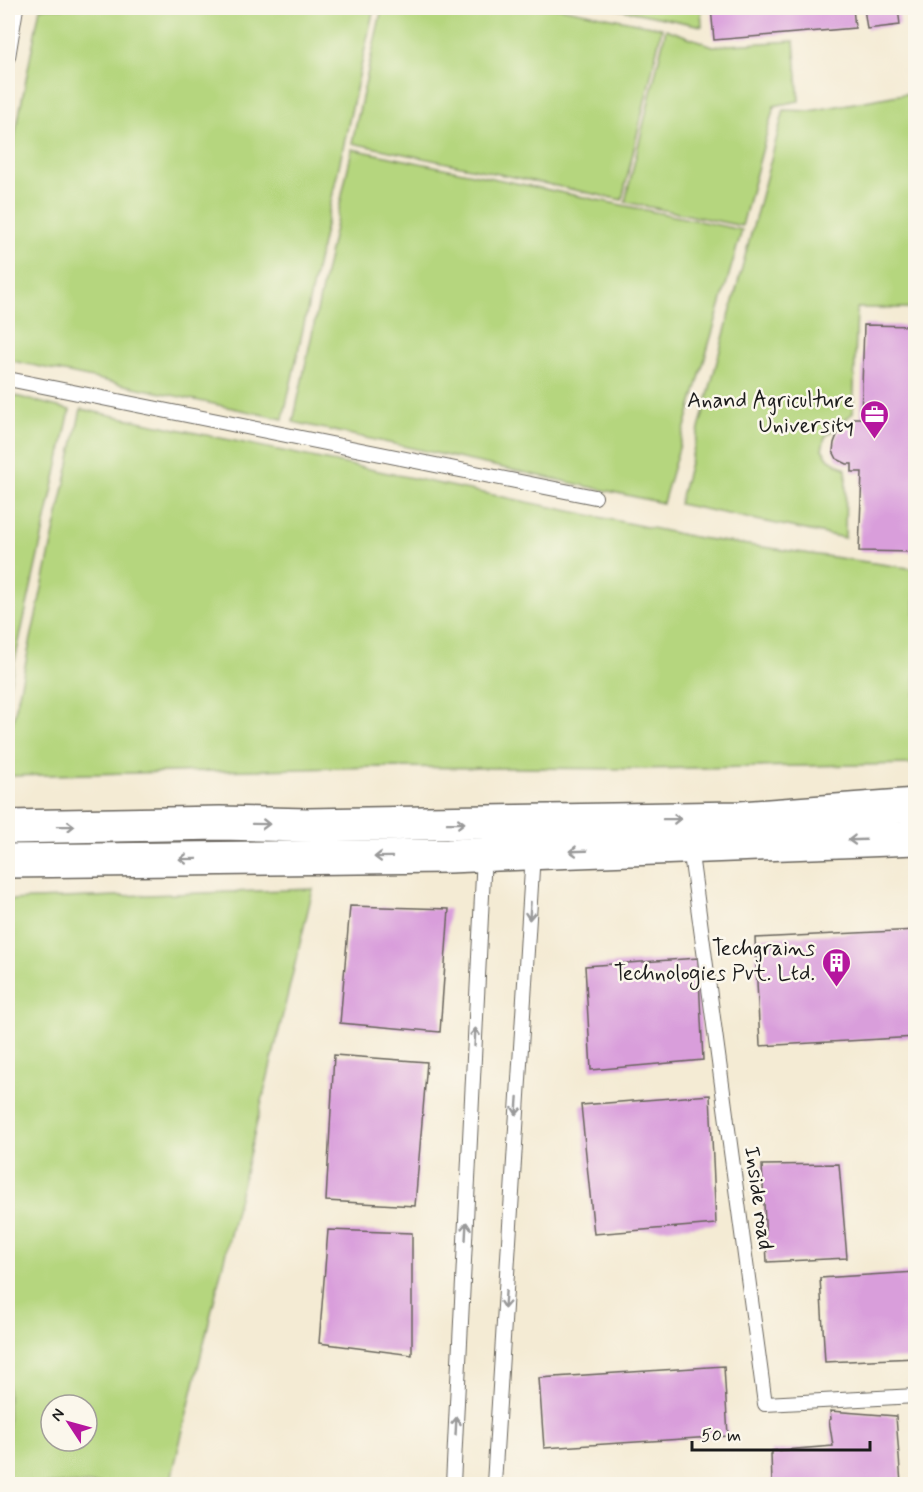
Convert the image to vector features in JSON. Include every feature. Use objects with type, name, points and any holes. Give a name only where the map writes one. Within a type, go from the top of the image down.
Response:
[{"type":"main road","points":[[8,861],[533,853],[627,835],[741,818],[915,805]]},
{"type":"main road","points":[[8,827],[308,825],[627,835],[690,847],[915,838]]},
{"type":"lane","points":[[8,57],[16,8]]},
{"type":"lane","points":[[8,379],[595,497]]},
{"type":"lane","name":"Inside road","points":[[690,847],[765,1404],[915,1396]]},
{"type":"lane","points":[[494,1485],[533,853]]},
{"type":"lane","points":[[453,1485],[484,855]]},
{"type":"green space","points":[[40,8],[374,8],[283,419],[8,360],[8,171]]},
{"type":"green space","points":[[382,8],[561,8],[662,28],[622,200],[352,143]]},
{"type":"green space","points":[[613,8],[701,8],[702,26]]},
{"type":"green space","points":[[666,29],[713,46],[794,41],[799,101],[774,106],[742,226],[625,202]]},
{"type":"green space","points":[[915,92],[915,308],[857,308],[853,413],[825,437],[822,449],[829,459],[846,469],[845,538],[679,504],[784,110],[810,111]]},
{"type":"green space","points":[[352,149],[742,230],[663,503],[293,422]]},
{"type":"green space","points":[[8,394],[70,410],[8,692]]},
{"type":"green space","points":[[81,409],[699,538],[915,569],[915,764],[637,769],[379,767],[8,776],[8,744]]},
{"type":"green space","points":[[313,889],[170,1484],[8,1484],[8,900]]},
{"type":"building","points":[[711,8],[853,8],[855,28],[714,40]]},
{"type":"building","points":[[864,8],[898,8],[900,25],[867,29]]},
{"type":"building","name":"Anand Agriculture University","points":[[864,325],[916,326],[916,552],[859,551],[862,472],[852,472],[852,464],[837,459],[833,451],[837,435],[841,430],[852,426],[853,418],[861,418]]},
{"type":"building","points":[[350,906],[449,909],[440,1032],[340,1023]]},
{"type":"building","name":"Techgrains Technologies Pvt. Ltd.","points":[[916,930],[916,1037],[760,1046],[755,938]]},
{"type":"building","points":[[698,958],[703,1060],[591,1070],[585,966]]},
{"type":"building","points":[[334,1055],[427,1062],[415,1206],[326,1201]]},
{"type":"building","points":[[710,1095],[716,1224],[594,1234],[581,1105]]},
{"type":"building","points":[[839,1164],[847,1258],[767,1262],[762,1165]]},
{"type":"building","points":[[328,1230],[412,1233],[412,1355],[319,1343]]},
{"type":"building","points":[[916,1272],[916,1358],[825,1362],[820,1278]]},
{"type":"building","points":[[724,1366],[728,1436],[544,1448],[539,1378]]},
{"type":"building","points":[[830,1411],[896,1416],[901,1484],[772,1484],[772,1451],[833,1446]]},
{"type":"place","name":"Anand Agriculture University","points":[[875,440]]},
{"type":"place","name":"Techgrains Technologies Pvt. Ltd.","points":[[836,988]]}]
